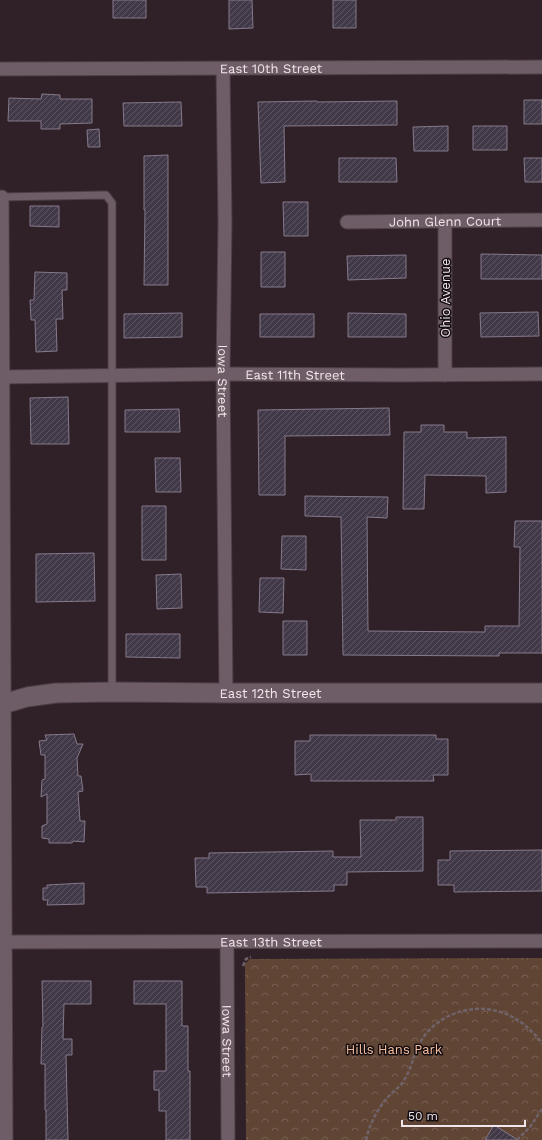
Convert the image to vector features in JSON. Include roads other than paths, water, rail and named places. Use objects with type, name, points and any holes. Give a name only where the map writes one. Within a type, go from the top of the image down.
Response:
[{"type":"street","name":"East 10th Street","points":[[0,70],[542,67]]},
{"type":"street","name":"Iowa Street","points":[[223,69],[223,374],[226,693]]},
{"type":"street","points":[[1,197],[3,942],[6,1140]]},
{"type":"street","name":"John Glenn Court","points":[[347,222],[542,220]]},
{"type":"street","name":"Ohio Avenue","points":[[445,221],[445,375]]},
{"type":"street","name":"East 11th Street","points":[[1,377],[223,374],[542,374]]},
{"type":"street","name":"East 12th Street","points":[[2,704],[26,697],[56,693],[542,693]]},
{"type":"street","name":"East 13th Street","points":[[3,942],[542,941]]},
{"type":"street","name":"Iowa Street","points":[[227,942],[228,1140]]},
{"type":"lane","points":[[1,197],[106,196],[112,203],[112,692]]},
{"type":"park label","name":"Hills Hans Park","points":[[394,1049]]}]
